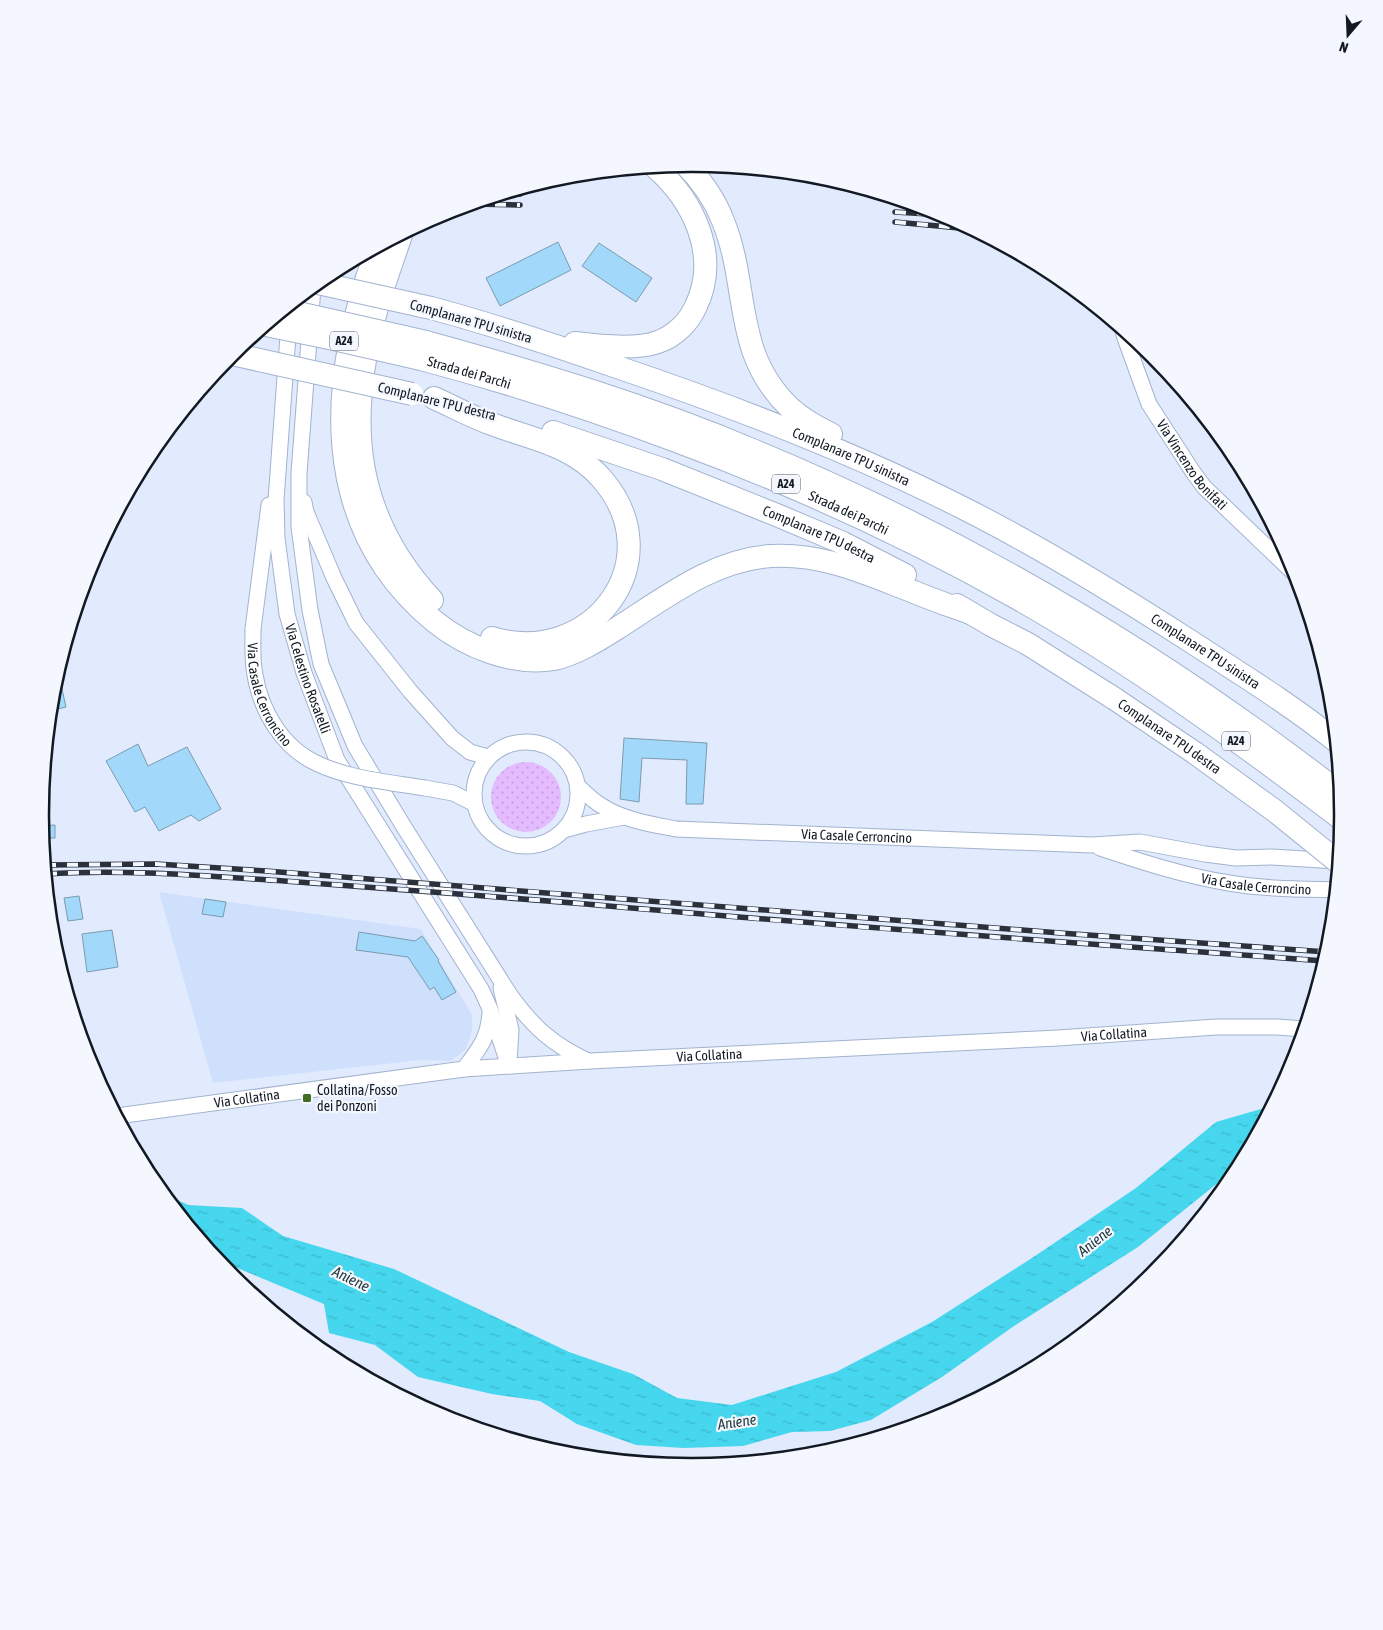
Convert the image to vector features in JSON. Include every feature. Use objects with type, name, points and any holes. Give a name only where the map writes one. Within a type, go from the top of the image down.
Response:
[{"type":"highway","points":[[692,172],[708,193],[724,221],[735,262],[748,337],[761,369],[778,394],[798,415],[815,426],[919,476],[967,510]]},
{"type":"highway","points":[[512,331],[595,345],[638,345],[653,344],[664,340],[686,322],[696,307],[704,285],[706,262],[703,242],[693,215],[684,200],[661,173]]},
{"type":"highway","points":[[398,243],[372,325],[360,392],[359,422],[363,469],[370,497],[382,530],[397,556],[434,602],[452,617],[483,634],[512,642],[536,643],[559,638],[588,624],[612,600],[619,588],[626,566],[628,546],[626,524],[622,510],[603,480],[592,468],[564,449],[489,423],[423,396]]},
{"type":"highway","points":[[375,255],[353,324],[348,352],[342,418],[342,447],[345,470],[355,508],[364,531],[376,553],[408,595],[430,618],[450,633],[476,647],[505,656],[536,661],[562,657],[605,636],[679,588],[714,570],[742,560],[777,556],[796,556],[838,563],[970,613]]},
{"type":"highway","name":"Complanare TPU sinistra","points":[[328,285],[431,308],[512,331],[690,391],[775,424],[903,479],[967,510],[1081,572],[1246,677],[1330,736]]},
{"type":"highway","name":"Strada dei Parchi","points":[[292,312],[423,350],[539,374],[608,396],[747,448],[894,513],[1048,595],[1334,814]]},
{"type":"highway","name":"Strada dei Parchi","points":[[274,327],[353,343],[423,350]]},
{"type":"highway","name":"Complanare TPU destra","points":[[242,356],[423,396],[578,440],[662,469],[843,543],[921,582],[970,613],[1028,644],[1115,699],[1267,805],[1333,858]]},
{"type":"highway","name":"Strada dei Parchi","points":[[1130,656],[1226,709],[1333,788]]},
{"type":"street","name":"Via Celestino Rosatelli","points":[[312,296],[299,472],[299,527],[310,610],[321,664],[355,746],[498,976],[525,1014],[545,1036],[590,1061]]},
{"type":"street","name":"Via Celestino Rosatelli","points":[[289,314],[276,500],[277,538],[287,614],[304,673],[337,760],[483,994],[509,1066]]},
{"type":"street","name":"Via Vincenzo Bonifati","points":[[1127,343],[1149,404],[1193,472],[1204,486],[1281,561]]},
{"type":"street","name":"Via Casale Cerroncino","points":[[281,417],[253,629],[254,674],[260,699],[270,720],[287,741],[300,753],[316,763],[340,772],[373,780],[453,793],[474,803]]},
{"type":"street","points":[[299,472],[306,512],[334,578],[356,623],[410,691],[452,738],[470,752],[488,757]]},
{"type":"street","name":"Via Casale Cerroncino","points":[[523,742],[542,744],[559,753],[572,768],[578,786],[578,802],[574,817],[564,830],[551,840],[536,846],[519,846],[503,842],[484,826],[479,819],[474,803],[473,786],[478,770],[488,757],[504,746],[523,742]]},
{"type":"street","name":"Via Casale Cerroncino","points":[[578,786],[600,806],[624,817],[676,829],[1092,845],[1140,842],[1236,858],[1333,862]]},
{"type":"street","name":"Via Casale Cerroncino","points":[[564,830],[624,817]]},
{"type":"street","name":"Via Casale Cerroncino","points":[[1092,845],[1174,870],[1228,883],[1269,888],[1330,890]]},
{"type":"street","name":"Via Celestino Rosatelli","points":[[498,976],[511,1030],[509,1066]]},
{"type":"street","points":[[464,1069],[485,1040],[489,1026],[490,1009]]},
{"type":"street","name":"Via Collatina","points":[[124,1115],[464,1069],[1058,1038],[1216,1027],[1297,1029]]},
{"type":"shaded area","points":[[526,762],[539,765],[551,772],[558,784],[561,797],[558,810],[551,822],[539,829],[526,832],[513,829],[501,822],[494,810],[491,797],[494,784],[501,772],[513,765]]},
{"type":"shaded area","points":[[159,892],[421,929],[472,1015],[472,1030],[466,1049],[451,1061],[421,1060],[213,1083]]},
{"type":"water","name":"Aniene","points":[[1263,1108],[1218,1183],[1138,1247],[1014,1326],[942,1377],[871,1420],[830,1431],[792,1432],[743,1446],[684,1448],[636,1445],[577,1424],[540,1401],[492,1394],[418,1377],[375,1345],[329,1333],[324,1304],[235,1267],[208,1239],[178,1200],[188,1205],[242,1208],[283,1236],[394,1269],[569,1352],[633,1374],[677,1398],[732,1405],[836,1372],[932,1322],[1136,1188],[1216,1122]]},
{"type":"building","points":[[558,242],[571,270],[500,306],[486,278]]},
{"type":"building","points":[[599,243],[652,278],[636,302],[582,266]]},
{"type":"building","points":[[62,687],[66,707],[58,709]]},
{"type":"building","points":[[624,738],[707,743],[703,804],[686,804],[687,760],[642,758],[639,802],[620,799]]},
{"type":"building","points":[[138,744],[148,766],[187,747],[221,809],[199,821],[191,815],[159,831],[145,807],[135,812],[106,761]]},
{"type":"building","points":[[49,825],[55,825],[55,838],[50,838]]},
{"type":"building","points":[[79,896],[83,919],[68,921],[64,898]]},
{"type":"building","points":[[205,899],[226,902],[223,917],[202,914]]},
{"type":"building","points":[[112,930],[118,967],[87,972],[82,934]]},
{"type":"building","points":[[359,932],[415,941],[422,936],[439,960],[456,992],[442,1000],[434,987],[430,990],[408,957],[356,950]]},
{"type":"railway","points":[[490,204],[520,205]]},
{"type":"railway","points":[[895,212],[917,213]]},
{"type":"railway","points":[[895,222],[950,227]]},
{"type":"railway","points":[[51,865],[156,864],[266,871],[1319,951]]},
{"type":"railway","points":[[52,874],[105,872],[195,875],[284,881],[1317,960]]},
{"type":"place","name":"Collatina/Fosso dei Ponzoni","points":[[307,1098]]}]
